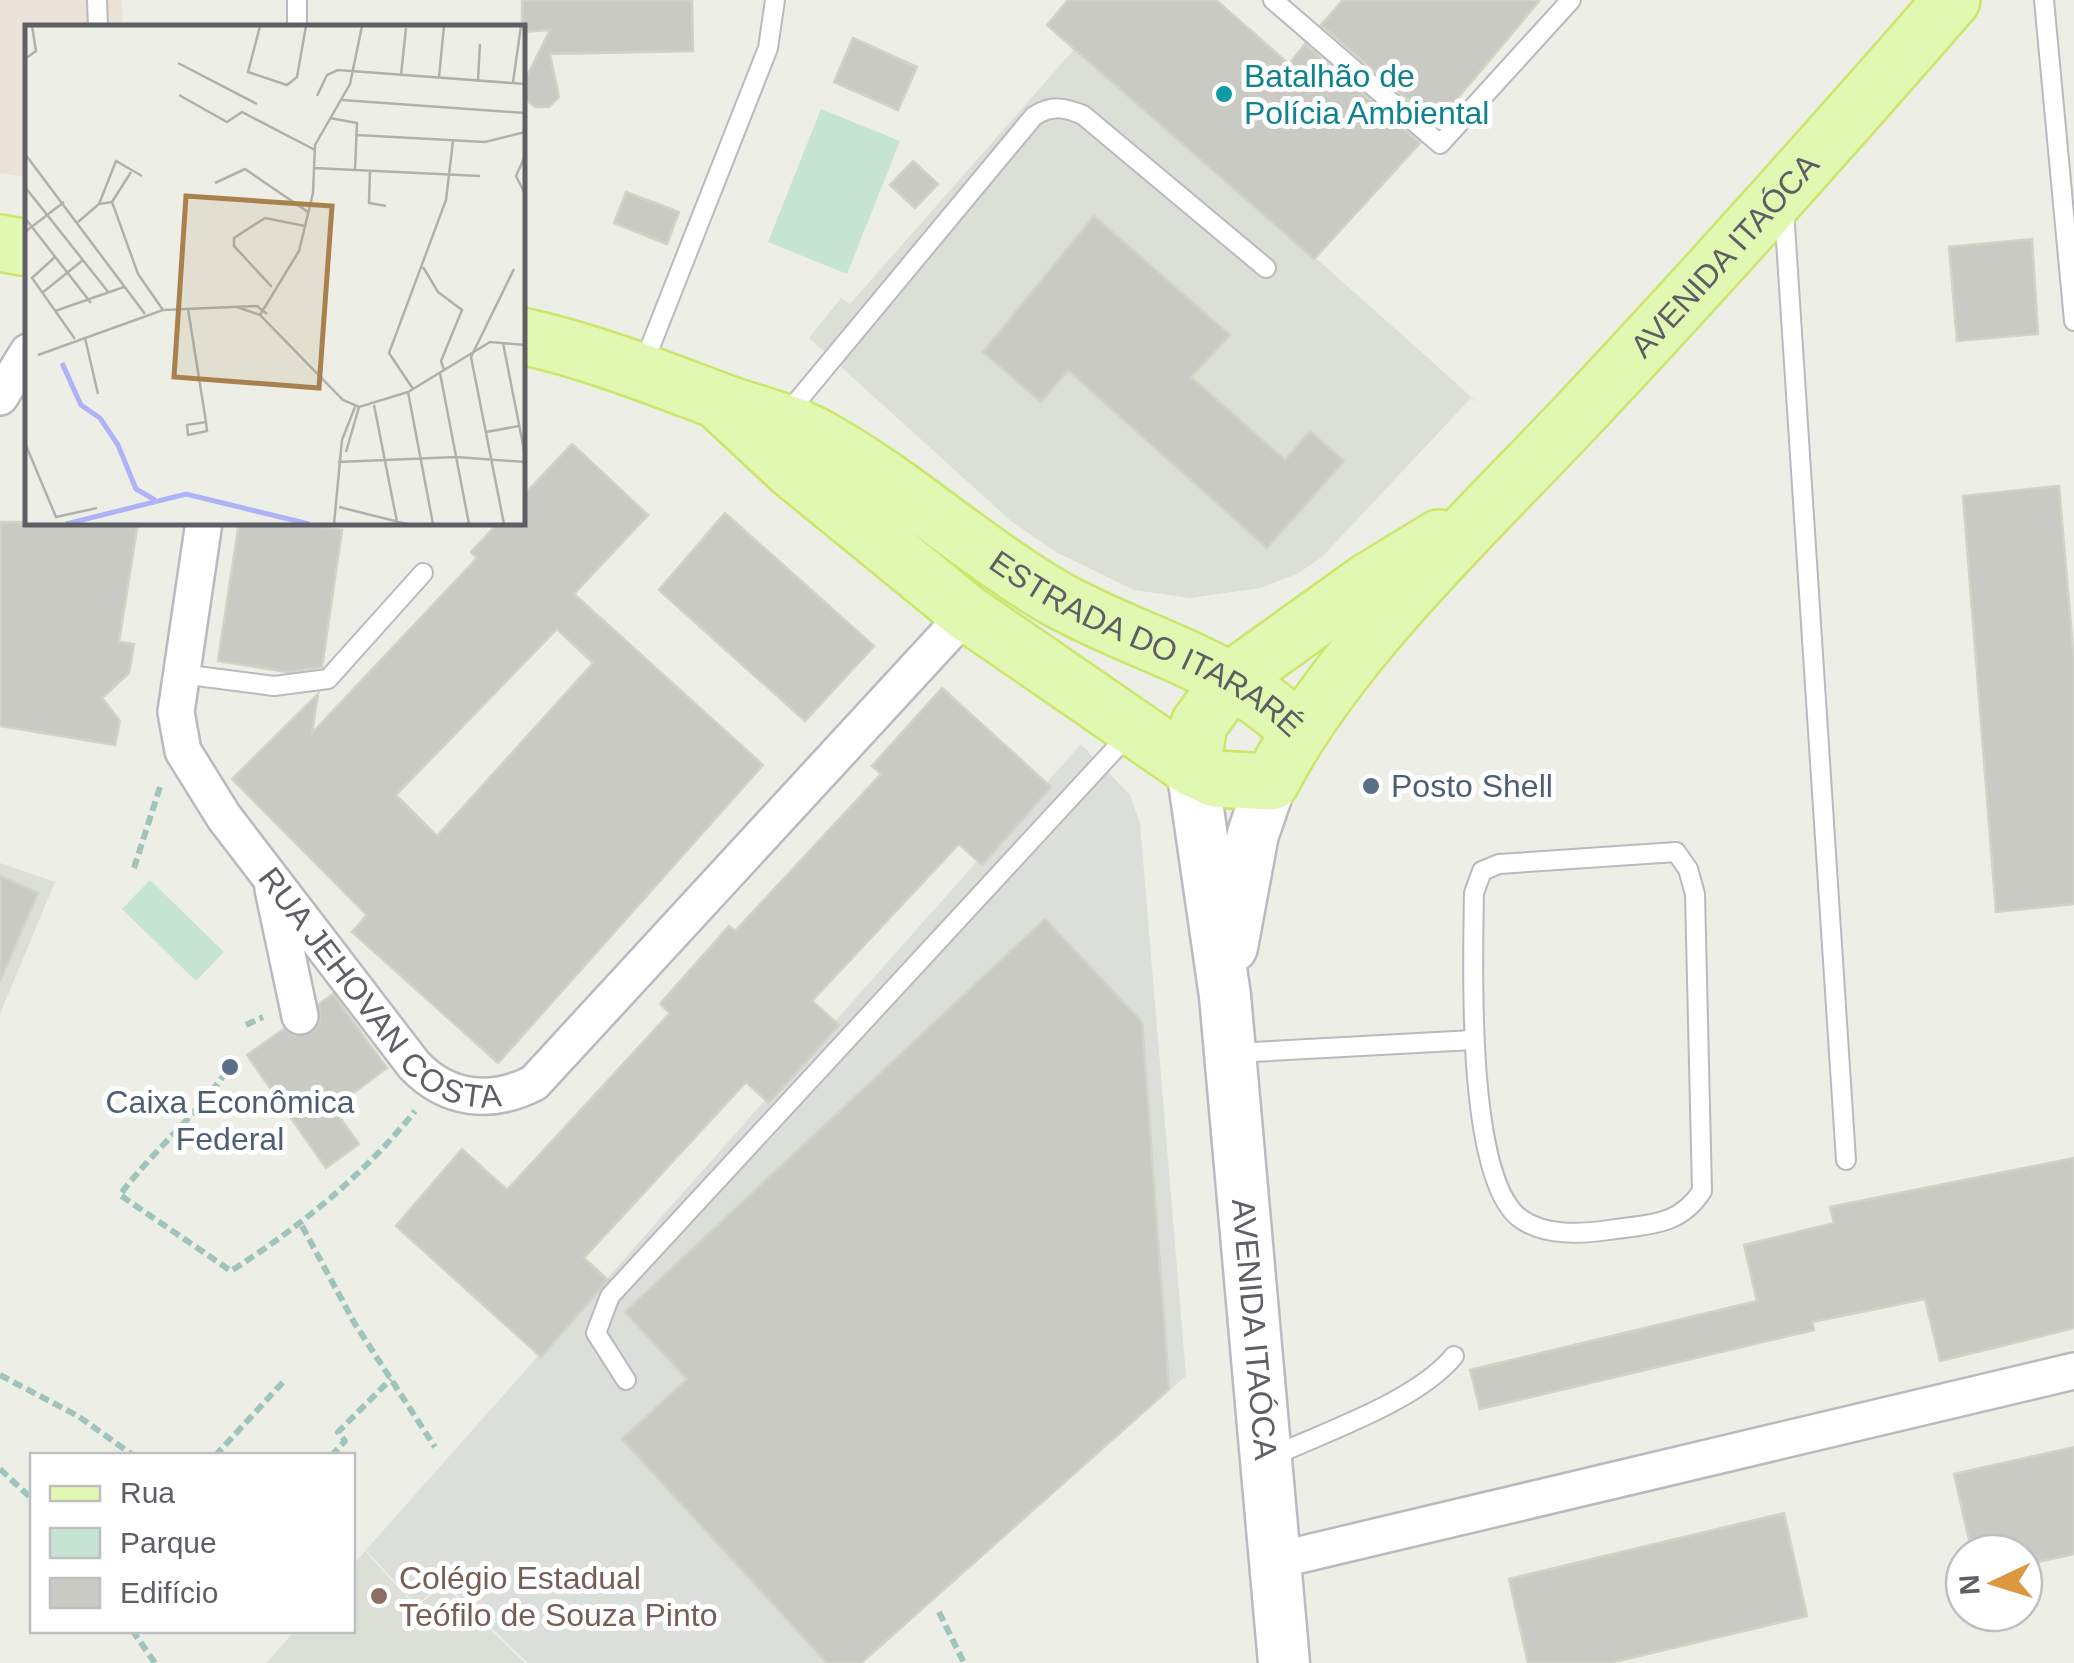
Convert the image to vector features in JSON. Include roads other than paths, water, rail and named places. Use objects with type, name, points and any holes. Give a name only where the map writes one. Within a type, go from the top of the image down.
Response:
[{"type":"main road","name":"AVENIDA ITAÓCA","points":[[1299,732],[1365,646],[1783,194],[1952,0]]},
{"type":"main road","points":[[0,242],[25,247]]},
{"type":"main road","name":"ESTRADA DO ITARARÉ","points":[[525,337],[641,370],[717,400],[773,432],[862,463],[955,532],[1054,597],[1232,679],[1267,700],[1299,732],[1271,782],[1215,779],[1192,768],[1137,726],[967,613],[773,432]]},
{"type":"main road","name":"AVENIDA ITAÓCA","points":[[1284,1663],[1224,996],[1192,768],[1198,724],[1232,679],[1367,582],[1493,506]]},
{"type":"main road","name":"AVENIDA ITAÓCA","points":[[1224,996],[1253,834],[1271,782]]},
{"type":"street","points":[[0,398],[25,357]]},
{"type":"street","name":"RUA JEHOVAN COSTA","points":[[204,525],[181,674],[178,728],[192,770],[270,878],[434,1086],[487,1097],[534,1083],[967,613]]},
{"type":"street","points":[[270,878],[300,1016]]},
{"type":"street","points":[[1274,1561],[2074,1371]]},
{"type":"lane","points":[[641,370],[768,48],[775,0]]},
{"type":"lane","points":[[1273,0],[1440,144],[1571,0]]},
{"type":"lane","points":[[2044,0],[2074,321]]},
{"type":"lane","points":[[773,432],[1034,116],[1046,108],[1065,107],[1083,114],[1266,268]]},
{"type":"lane","points":[[1783,194],[1846,1160]]},
{"type":"lane","points":[[181,674],[274,686],[328,679],[423,572]]},
{"type":"lane","points":[[626,1380],[596,1333],[610,1296],[1137,726]]},
{"type":"lane","points":[[1676,852],[1688,869],[1695,894],[1702,1191],[1690,1210],[1664,1222],[1595,1232],[1549,1232],[1518,1218],[1500,1186],[1483,1124],[1473,1040],[1474,893],[1482,871],[1500,864],[1676,852]]},
{"type":"lane","points":[[1229,1054],[1473,1040]]},
{"type":"lane","points":[[1264,1461],[1391,1400],[1440,1372],[1454,1356]]},
{"type":"place","name":"Batalhão de Polícia Ambiental","points":[[1224,94]]},
{"type":"place","name":"Posto Shell","points":[[1371,786]]},
{"type":"place","name":"Caixa Econômica Federal","points":[[230,1067]]},
{"type":"place","name":"Colégio Estadual Teófilo de Souza Pinto","points":[[379,1596]]}]
